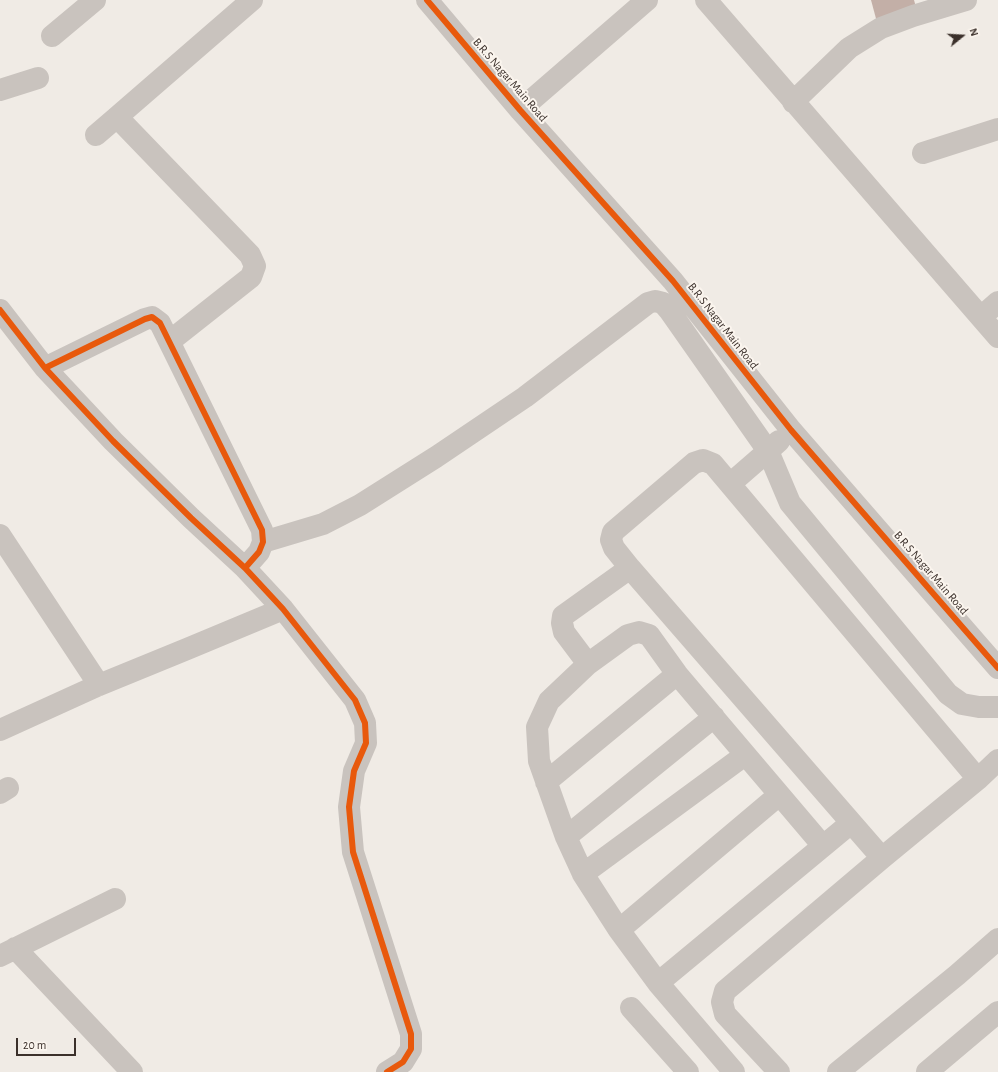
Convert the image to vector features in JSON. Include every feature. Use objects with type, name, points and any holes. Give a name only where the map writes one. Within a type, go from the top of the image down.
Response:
[{"type":"street","points":[[52,36],[95,0]]},
{"type":"street","points":[[96,135],[252,0]]},
{"type":"street","name":"B.R.S Nagar Main Road","points":[[427,0],[520,110],[674,282],[791,430],[998,668]]},
{"type":"street","points":[[520,110],[647,0]]},
{"type":"street","points":[[706,0],[793,102],[998,336]]},
{"type":"street","points":[[793,102],[849,48],[881,28],[966,0]]},
{"type":"street","points":[[0,90],[38,78]]},
{"type":"street","points":[[118,117],[250,255],[255,266],[251,277],[170,341]]},
{"type":"street","points":[[924,153],[998,129]]},
{"type":"street","points":[[263,542],[323,524],[360,505],[436,457],[525,397],[648,303],[655,301],[663,303],[669,310],[768,450],[790,504],[948,694],[962,704],[978,707],[998,707]]},
{"type":"street","points":[[981,317],[998,302]]},
{"type":"street","points":[[0,310],[45,368],[113,441],[244,568],[283,609],[355,700],[365,723],[366,743],[354,771],[349,807],[353,852],[411,1034],[411,1049],[402,1062],[387,1072]]},
{"type":"street","points":[[45,368],[145,319],[152,317],[160,323],[262,530],[263,542],[259,552],[244,568]]},
{"type":"street","points":[[730,484],[791,430]]},
{"type":"street","points":[[882,858],[614,548],[611,540],[613,532],[694,463],[703,460],[713,464],[978,779]]},
{"type":"street","points":[[0,535],[99,684]]},
{"type":"street","points":[[588,664],[564,632],[562,623],[564,616],[630,568]]},
{"type":"street","points":[[0,730],[99,684],[283,609]]},
{"type":"street","points":[[734,1072],[658,983],[619,930],[583,874],[566,837],[539,761],[537,727],[549,701],[588,664],[628,635],[639,632],[649,635],[677,674],[823,846]]},
{"type":"street","points":[[546,782],[677,674]]},
{"type":"street","points":[[566,837],[714,717]]},
{"type":"street","points":[[583,874],[745,755]]},
{"type":"street","points":[[779,1072],[725,1014],[722,1002],[725,991],[978,779],[998,760]]},
{"type":"street","points":[[619,930],[779,795]]},
{"type":"street","points":[[658,983],[852,823]]},
{"type":"street","points":[[115,899],[7,952],[132,1072]]},
{"type":"street","points":[[838,1072],[957,975],[998,939]]},
{"type":"street","points":[[631,1008],[688,1072]]},
{"type":"street","points":[[928,1072],[998,1012]]},
{"type":"building","points":[[871,0],[914,0],[918,15],[878,26]]},
{"type":"cycle path","points":[[427,0],[520,110],[673,281],[791,430],[998,668]]},
{"type":"cycle path","points":[[0,310],[45,368],[113,441],[191,518],[245,568],[259,552],[263,542],[262,530],[160,323],[152,317],[145,319],[45,368]]},
{"type":"cycle path","points":[[245,568],[283,609],[355,700],[365,723],[366,743],[354,771],[349,807],[353,852],[411,1034],[411,1049],[403,1062],[387,1072]]}]
